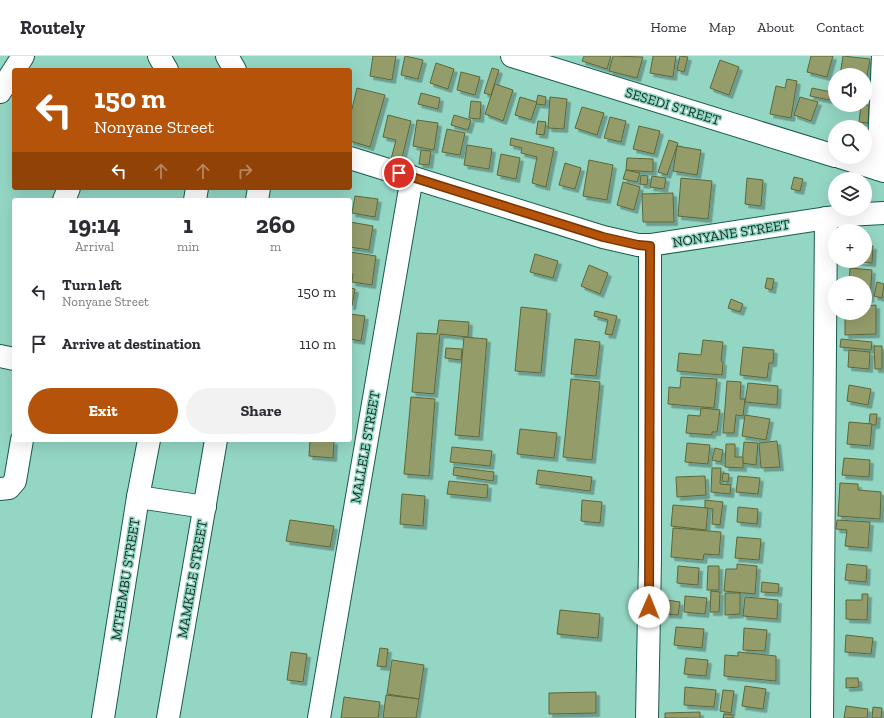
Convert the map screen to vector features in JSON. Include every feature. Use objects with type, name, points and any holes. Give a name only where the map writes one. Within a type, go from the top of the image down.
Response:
[{"type":"street","points":[[15,68],[23,56]]},
{"type":"street","points":[[159,56],[166,68]]},
{"type":"street","points":[[227,56],[234,68]]},
{"type":"street","name":"SESEDI STREET","points":[[512,56],[828,154]]},
{"type":"street","points":[[862,164],[881,170],[883,58]]},
{"type":"street","points":[[0,92],[12,73]]},
{"type":"street","name":"NONYANE STREET","points":[[352,159],[603,237],[638,245],[650,246],[826,218],[884,213]]},
{"type":"street","name":"MALLELE STREET","points":[[319,718],[412,177]]},
{"type":"street","points":[[822,718],[826,218]]},
{"type":"street","points":[[647,718],[650,559],[650,246]]},
{"type":"street","points":[[0,356],[12,359]]},
{"type":"street","points":[[8,485],[21,442]]},
{"type":"street","name":"MTHEMBU STREET","points":[[103,718],[138,497],[149,442]]},
{"type":"street","name":"MAMKELE STREET","points":[[168,718],[216,442]]},
{"type":"street","points":[[138,497],[205,507]]},
{"type":"building","points":[[373,56],[396,56],[392,80],[370,76]]},
{"type":"building","points":[[405,56],[423,60],[418,79],[401,75]]},
{"type":"building","points":[[584,56],[611,56],[607,69],[582,61]]},
{"type":"building","points":[[613,56],[643,57],[637,78],[609,71]]},
{"type":"building","points":[[653,56],[676,56],[673,77],[650,73]]},
{"type":"building","points":[[680,56],[688,57],[684,72],[677,70]]},
{"type":"building","points":[[811,56],[833,56],[830,68],[828,68],[827,77],[807,72]]},
{"type":"building","points":[[843,56],[870,59],[868,68],[841,68]]},
{"type":"building","points":[[720,60],[739,67],[729,95],[710,88]]},
{"type":"building","points":[[436,63],[454,69],[448,89],[430,83]]},
{"type":"building","points":[[492,68],[499,70],[491,95],[484,93]]},
{"type":"building","points":[[461,72],[480,77],[475,95],[457,90]]},
{"type":"building","points":[[787,79],[797,81],[791,118],[770,114],[776,86],[785,88]]},
{"type":"building","points":[[495,84],[513,90],[503,121],[485,114]]},
{"type":"building","points":[[357,88],[385,95],[370,147],[352,142],[352,109]]},
{"type":"building","points":[[812,88],[828,91],[828,100],[810,96]]},
{"type":"building","points":[[421,93],[440,98],[438,109],[418,104]]},
{"type":"building","points":[[538,95],[546,97],[545,105],[536,104]]},
{"type":"building","points":[[520,97],[537,102],[531,120],[515,115]]},
{"type":"building","points":[[550,97],[567,99],[564,129],[548,128]]},
{"type":"building","points":[[800,97],[818,102],[811,121],[794,115]]},
{"type":"building","points":[[471,101],[481,102],[480,119],[469,118]]},
{"type":"building","points":[[582,107],[604,113],[597,135],[575,128]]},
{"type":"building","points":[[860,112],[869,112],[868,120],[859,120]]},
{"type":"building","points":[[388,115],[411,121],[400,166],[390,163],[396,140],[383,137]]},
{"type":"building","points":[[454,115],[471,120],[468,130],[451,125]]},
{"type":"building","points":[[610,117],[626,121],[621,142],[604,138]]},
{"type":"building","points":[[417,120],[438,123],[434,150],[413,146]]},
{"type":"building","points":[[538,121],[546,122],[544,135],[536,134]]},
{"type":"building","points":[[639,126],[660,131],[654,154],[633,149]]},
{"type":"building","points":[[447,129],[465,133],[460,155],[442,152]]},
{"type":"building","points":[[511,138],[554,148],[546,187],[532,183],[537,157],[521,153],[522,148],[510,145]]},
{"type":"building","points":[[669,140],[678,143],[667,175],[658,172]]},
{"type":"building","points":[[467,145],[492,149],[489,169],[464,165]]},
{"type":"building","points":[[677,146],[701,150],[697,175],[673,171]]},
{"type":"building","points":[[421,150],[431,151],[429,165],[419,164]]},
{"type":"building","points":[[501,154],[520,158],[516,179],[497,175]]},
{"type":"building","points":[[627,158],[653,159],[653,172],[626,170]]},
{"type":"building","points":[[589,160],[613,165],[607,200],[583,196]]},
{"type":"building","points":[[565,163],[581,168],[575,189],[559,185]]},
{"type":"building","points":[[626,170],[640,173],[637,182],[623,179]]},
{"type":"building","points":[[641,175],[648,176],[647,185],[640,184]]},
{"type":"building","points":[[652,176],[666,178],[664,189],[650,187]]},
{"type":"building","points":[[794,177],[803,179],[800,191],[791,189]]},
{"type":"building","points":[[681,178],[712,181],[708,219],[678,216]]},
{"type":"building","points":[[747,178],[763,180],[761,206],[745,204]]},
{"type":"building","points":[[623,182],[640,187],[634,210],[617,205]]},
{"type":"building","points":[[673,193],[674,222],[643,222],[642,194]]},
{"type":"building","points":[[355,196],[378,199],[375,217],[352,213]]},
{"type":"building","points":[[352,222],[373,226],[369,250],[352,247]]},
{"type":"building","points":[[352,252],[376,256],[372,285],[352,282]]},
{"type":"building","points":[[535,254],[558,261],[553,278],[530,272]]},
{"type":"building","points":[[589,265],[608,273],[600,294],[581,286]]},
{"type":"building","points":[[850,268],[872,270],[872,276],[849,276]]},
{"type":"building","points":[[767,278],[774,279],[772,290],[765,288]]},
{"type":"building","points":[[877,282],[884,284],[882,298],[874,296]]},
{"type":"building","points":[[352,288],[355,289],[352,306]]},
{"type":"building","points":[[731,299],[743,304],[740,312],[728,308]]},
{"type":"building","points":[[872,305],[876,305],[876,334],[845,335],[845,320],[872,320]]},
{"type":"building","points":[[521,307],[547,310],[541,373],[515,371]]},
{"type":"building","points":[[595,311],[617,316],[612,335],[605,334],[608,320],[594,316]]},
{"type":"building","points":[[352,314],[365,316],[361,341],[352,339]]},
{"type":"building","points":[[439,320],[469,322],[468,337],[440,334],[434,394],[412,392],[417,333],[437,334]]},
{"type":"building","points":[[464,337],[487,339],[479,437],[455,435]]},
{"type":"building","points":[[575,339],[600,342],[596,376],[571,374]]},
{"type":"building","points":[[841,339],[872,342],[871,350],[840,347]]},
{"type":"building","points":[[703,340],[723,342],[721,361],[723,362],[722,375],[677,371],[679,353],[701,355]]},
{"type":"building","points":[[874,346],[882,346],[882,369],[875,369]]},
{"type":"building","points":[[743,347],[774,350],[773,363],[769,363],[767,378],[740,375]]},
{"type":"building","points":[[446,348],[462,349],[461,360],[445,358]]},
{"type":"building","points":[[849,350],[870,352],[869,369],[848,367]]},
{"type":"building","points":[[681,377],[717,379],[714,408],[668,404],[669,387],[680,388]]},
{"type":"building","points":[[571,379],[600,382],[592,460],[563,457]]},
{"type":"building","points":[[727,381],[741,382],[740,399],[745,399],[743,416],[736,415],[734,433],[723,433]]},
{"type":"building","points":[[748,383],[778,386],[777,405],[745,402]]},
{"type":"building","points":[[849,385],[871,389],[868,405],[847,401]]},
{"type":"building","points":[[411,397],[435,399],[429,476],[404,474]]},
{"type":"building","points":[[701,408],[720,410],[717,432],[712,432],[712,435],[686,433],[688,415],[700,416]]},
{"type":"building","points":[[870,414],[877,414],[876,425],[869,425]]},
{"type":"building","points":[[745,415],[770,419],[766,440],[742,436]]},
{"type":"building","points":[[849,422],[872,424],[870,446],[847,444]]},
{"type":"building","points":[[520,429],[557,433],[554,458],[517,454]]},
{"type":"building","points":[[777,441],[780,467],[761,468],[759,443]]},
{"type":"building","points":[[310,442],[334,442],[333,458],[309,456]]},
{"type":"building","points":[[744,442],[758,443],[756,465],[742,463]]},
{"type":"building","points":[[687,443],[710,445],[708,464],[685,462]]},
{"type":"building","points":[[726,444],[735,444],[735,457],[743,457],[743,468],[725,467]]},
{"type":"building","points":[[452,447],[492,451],[490,466],[450,462]]},
{"type":"building","points":[[715,448],[723,450],[721,462],[712,460]]},
{"type":"building","points":[[844,458],[870,460],[869,477],[842,475]]},
{"type":"building","points":[[454,467],[494,472],[493,481],[453,475]]},
{"type":"building","points":[[712,468],[721,468],[720,484],[731,485],[730,494],[711,492]]},
{"type":"building","points":[[538,470],[592,477],[590,491],[536,484]]},
{"type":"building","points":[[723,473],[729,474],[728,482],[722,481]]},
{"type":"building","points":[[705,476],[706,495],[677,497],[676,477]]},
{"type":"building","points":[[738,476],[760,478],[758,494],[736,492]]},
{"type":"building","points":[[449,481],[488,485],[487,498],[447,494]]},
{"type":"building","points":[[840,483],[858,484],[858,490],[881,492],[880,519],[838,516]]},
{"type":"building","points":[[402,494],[425,496],[423,526],[400,524]]},
{"type":"building","points":[[582,500],[602,502],[600,523],[581,521]]},
{"type":"building","points":[[705,500],[723,502],[720,525],[712,524],[713,509],[705,508]]},
{"type":"building","points":[[673,505],[708,508],[706,530],[671,526]]},
{"type":"building","points":[[738,507],[758,509],[757,524],[737,522]]},
{"type":"building","points":[[290,520],[334,526],[330,547],[286,541]]},
{"type":"building","points":[[837,520],[870,522],[868,548],[845,546],[847,530],[836,529]]},
{"type":"building","points":[[673,528],[721,532],[719,555],[704,554],[703,560],[671,557]]},
{"type":"building","points":[[737,537],[761,539],[759,560],[735,558]]},
{"type":"building","points":[[737,564],[757,566],[755,594],[724,591],[726,569],[737,569]]},
{"type":"building","points":[[847,564],[867,566],[866,582],[845,580]]},
{"type":"building","points":[[678,566],[699,568],[698,585],[677,583]]},
{"type":"building","points":[[708,566],[719,566],[719,590],[707,590]]},
{"type":"building","points":[[762,582],[779,584],[778,593],[761,592]]},
{"type":"building","points":[[711,591],[720,592],[719,612],[710,612]]},
{"type":"building","points":[[725,593],[740,593],[740,614],[725,615]]},
{"type":"building","points":[[862,594],[868,594],[867,620],[846,619],[846,600],[862,600]]},
{"type":"building","points":[[685,596],[707,598],[705,614],[684,612]]},
{"type":"building","points":[[745,597],[778,600],[777,619],[743,616]]},
{"type":"building","points":[[667,600],[680,602],[678,615],[666,614]]},
{"type":"building","points":[[560,610],[600,614],[598,638],[557,634]]},
{"type":"building","points":[[676,627],[704,629],[702,648],[674,645]]},
{"type":"building","points":[[744,628],[767,630],[765,651],[743,650]]},
{"type":"building","points":[[846,635],[873,638],[871,654],[845,652]]},
{"type":"building","points":[[380,648],[388,649],[386,667],[377,666]]},
{"type":"building","points":[[291,652],[307,654],[303,682],[287,680]]},
{"type":"building","points":[[738,652],[776,656],[776,681],[724,676],[725,655],[738,656]]},
{"type":"building","points":[[686,658],[708,660],[706,676],[684,674]]},
{"type":"building","points":[[392,660],[424,665],[419,699],[387,694]]},
{"type":"building","points":[[846,678],[858,678],[859,687],[846,688]]},
{"type":"building","points":[[745,686],[766,689],[763,709],[742,706]]},
{"type":"building","points":[[685,687],[716,690],[714,707],[684,705]]},
{"type":"building","points":[[723,690],[734,691],[731,713],[720,711]]},
{"type":"building","points":[[596,692],[596,713],[549,714],[549,693]]},
{"type":"building","points":[[386,695],[419,699],[416,718],[383,718]]},
{"type":"building","points":[[344,697],[380,702],[378,718],[341,718]]},
{"type":"building","points":[[846,706],[868,709],[867,718],[844,718]]},
{"type":"building","points":[[873,707],[882,708],[881,718],[872,718]]},
{"type":"building","points":[[700,712],[700,718],[665,718],[665,713]]},
{"type":"building","points":[[724,714],[733,715],[733,718],[723,718]]},
{"type":"route","points":[[399,173],[603,237],[625,243],[650,246],[649,607]]}]
